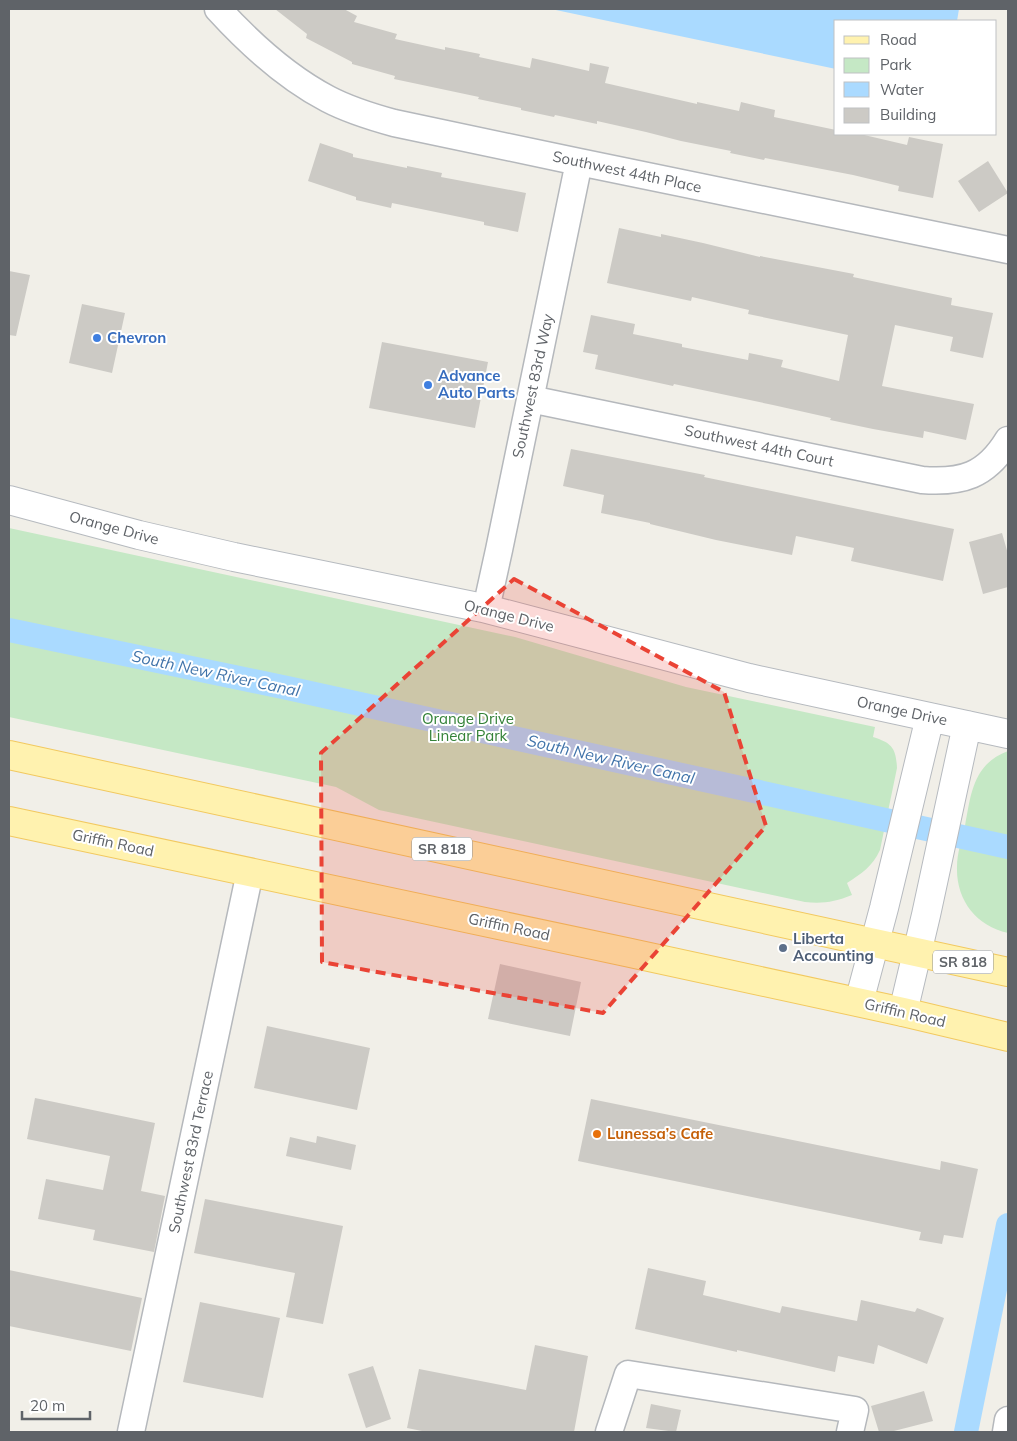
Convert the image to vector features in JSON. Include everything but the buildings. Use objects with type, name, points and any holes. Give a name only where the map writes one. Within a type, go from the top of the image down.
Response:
[{"type":"main road","name":"SR 818","points":[[9,756],[1008,972]]},
{"type":"main road","name":"Griffin Road","points":[[9,821],[859,1002],[1008,1038]]},
{"type":"street","name":"Southwest 44th Place","points":[[218,9],[243,36],[294,78],[328,100],[394,123],[1008,250]]},
{"type":"street","name":"Southwest 83rd Way","points":[[483,608],[488,600],[578,162]]},
{"type":"street","name":"Southwest 44th Court","points":[[530,399],[922,480],[944,482],[966,478],[986,467],[1000,453],[1008,440]]},
{"type":"street","name":"Orange Drive","points":[[9,500],[139,535],[234,557],[483,608],[749,678],[1008,734]]},
{"type":"street","points":[[859,1002],[884,908],[930,717]]},
{"type":"street","points":[[903,1012],[967,725]]},
{"type":"street","name":"Southwest 83rd Terrace","points":[[131,1432],[250,872]]},
{"type":"street","points":[[609,1432],[628,1374],[855,1410],[850,1432]]},
{"type":"street","points":[[1006,1432],[1008,1420]]},
{"type":"highlighted area","points":[[514,579],[724,692],[766,826],[603,1013],[322,962],[321,753]]},
{"type":"green space","name":"Orange Drive Linear Park","points":[[9,528],[515,637],[686,687],[875,727],[873,737],[892,747],[896,756],[897,768],[880,850],[862,873],[847,883],[852,895],[828,902],[805,902],[379,810],[336,787],[9,717]]},
{"type":"green space","points":[[1008,751],[1008,933],[986,924],[970,910],[960,890],[957,867],[969,803],[976,781],[987,764]]},
{"type":"water","points":[[551,9],[959,9],[957,20],[834,20],[834,69]]},
{"type":"waterway","name":"South New River Canal","points":[[9,630],[292,689],[1008,847]]},
{"type":"waterway","points":[[966,1432],[1008,1225]]},
{"type":"place","name":"Chevron","points":[[97,338]]},
{"type":"place","name":"Advance Auto Parts","points":[[428,385]]},
{"type":"place","name":"Liberta Accounting","points":[[783,948]]},
{"type":"place","name":"Lunessa’s Cafe","points":[[597,1134]]}]
